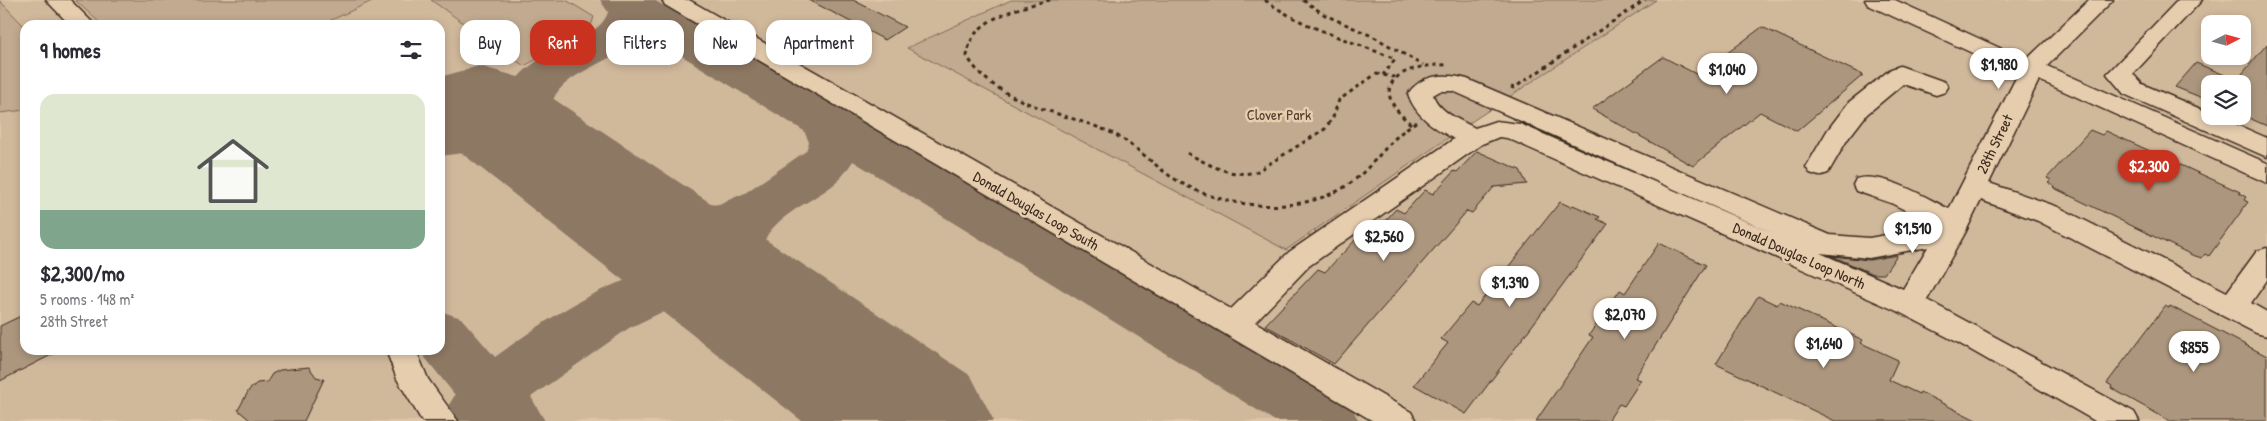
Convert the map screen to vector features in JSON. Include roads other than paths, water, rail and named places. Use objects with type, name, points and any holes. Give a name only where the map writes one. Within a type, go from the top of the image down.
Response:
[{"type":"street","points":[[58,0],[78,20]]},
{"type":"street","name":"Donald Douglas Loop South","points":[[673,0],[1400,421]]},
{"type":"street","points":[[1876,0],[2267,174]]},
{"type":"street","name":"28th Street","points":[[1909,304],[1953,228],[2032,70],[2102,0]]},
{"type":"street","points":[[2190,0],[2119,74],[2133,89],[2267,148]]},
{"type":"street","points":[[1819,167],[1836,137],[1858,108],[1900,74],[1936,87]]},
{"type":"street","points":[[1469,140],[1422,119],[1420,94],[1426,87],[1435,84],[1458,84],[1826,245],[1870,248],[1953,228]]},
{"type":"street","name":"Donald Douglas Loop North","points":[[1234,326],[1300,259],[1469,140],[1496,129],[1511,130],[1909,304],[1966,333],[2123,421]]},
{"type":"street","points":[[1974,187],[2048,214],[2267,325]]},
{"type":"street","points":[[1914,205],[1953,228]]},
{"type":"street","points":[[2232,308],[2267,258]]},
{"type":"street","points":[[402,355],[407,372],[417,389],[442,421]]},
{"type":"park label","name":"Clover Park","points":[[1279,115]]}]
